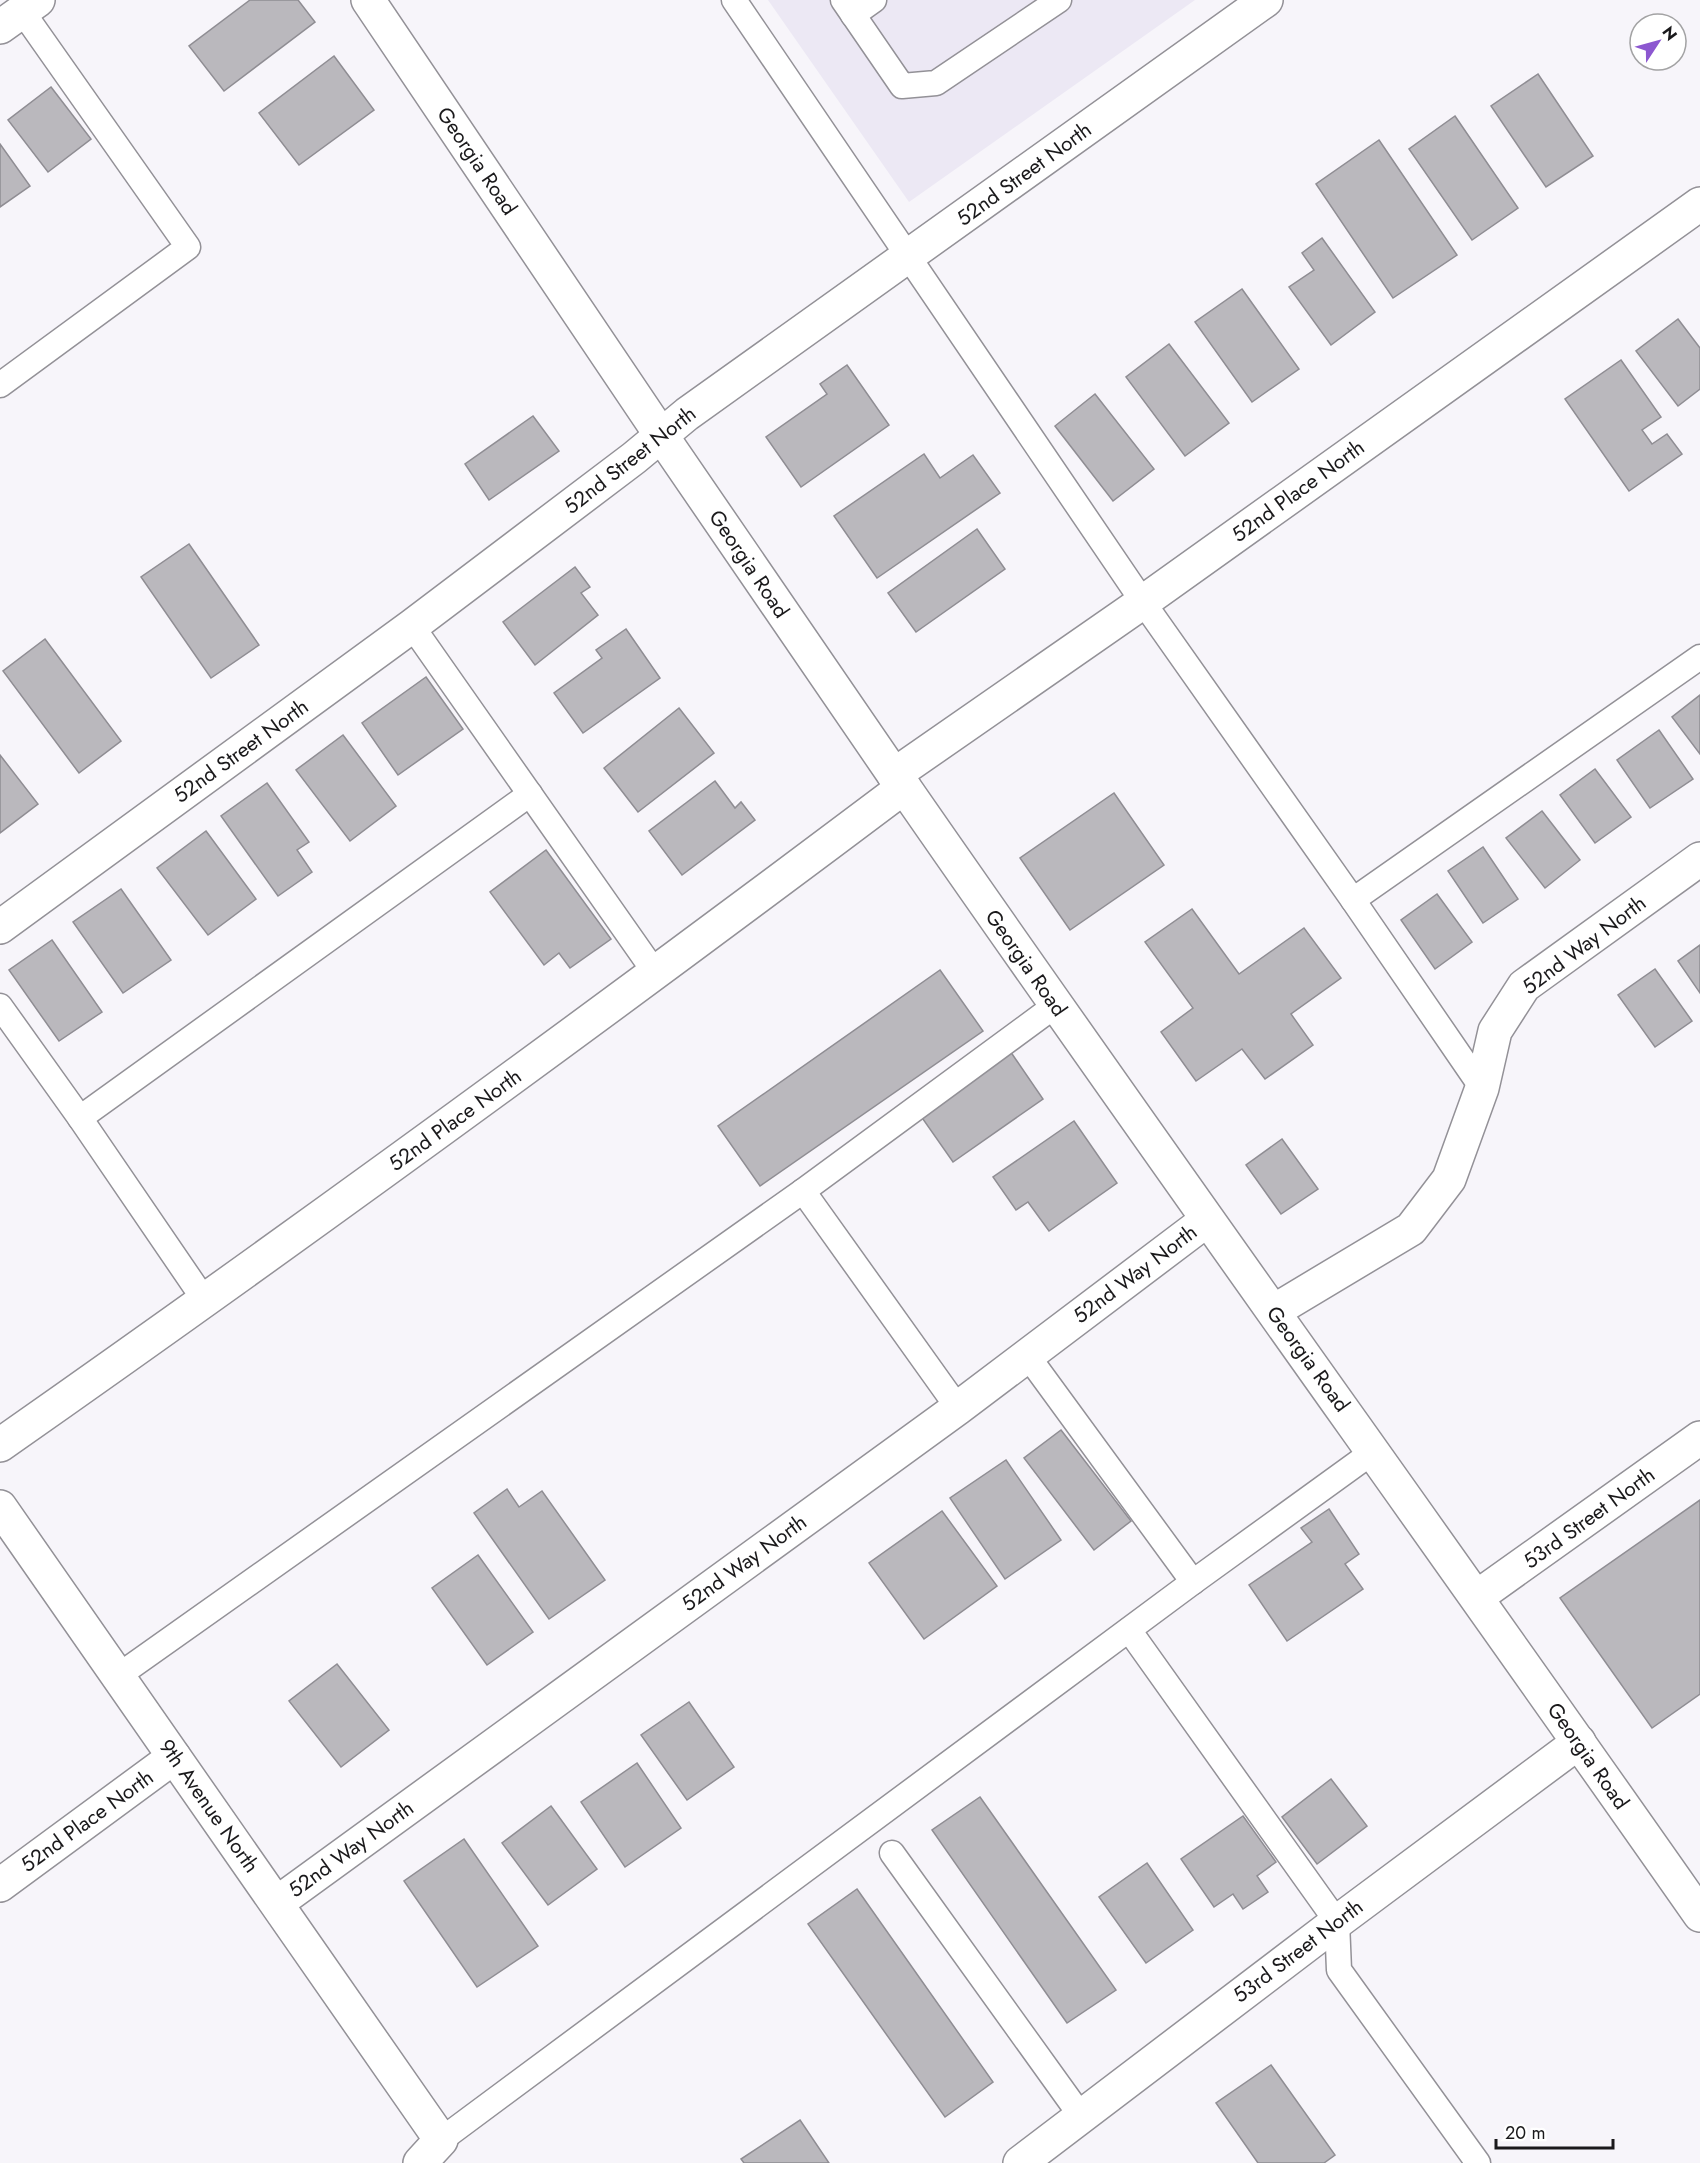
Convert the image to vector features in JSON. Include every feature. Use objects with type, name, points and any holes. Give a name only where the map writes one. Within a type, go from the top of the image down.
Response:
[{"type":"street","name":"Georgia Road","points":[[368,0],[661,435],[899,781],[1700,1915]]},
{"type":"street","name":"52nd Street North","points":[[0,927],[412,626],[634,458],[661,435],[1266,0]]},
{"type":"street","name":"52nd Place North","points":[[0,1445],[205,1301],[656,974],[899,781],[1143,602],[1700,204]]},
{"type":"street","name":"52nd Way North","points":[[1274,1311],[1410,1229],[1449,1179],[1482,1088],[1495,1031],[1524,986],[1700,859]]},
{"type":"street","name":"52nd Way North","points":[[277,1903],[958,1408],[1208,1220]]},
{"type":"street","name":"53rd Street North","points":[[1477,1597],[1700,1438]]},
{"type":"street","name":"9th Avenue North","points":[[0,1507],[277,1903],[431,2152]]},
{"type":"street","name":"53rd Street North","points":[[1020,2163],[1337,1922],[1579,1742]]},
{"type":"street","name":"52nd Place North","points":[[0,1885],[174,1757]]},
{"type":"lane","points":[[734,0],[1143,602],[1482,1088]]},
{"type":"lane","points":[[874,0],[848,8],[902,86],[936,83],[1059,0]]},
{"type":"lane","points":[[0,385],[188,247],[20,13]]},
{"type":"lane","points":[[412,626],[656,974]]},
{"type":"lane","points":[[1353,900],[1700,657]]},
{"type":"lane","points":[[80,1118],[530,794]]},
{"type":"lane","points":[[118,1676],[803,1191],[1056,1005]]},
{"type":"lane","points":[[0,1006],[205,1301]]},
{"type":"lane","points":[[803,1191],[958,1408]]},
{"type":"lane","points":[[1027,1355],[1193,1581]]},
{"type":"lane","points":[[431,2152],[1193,1581],[1374,1451]]},
{"type":"lane","points":[[1129,1630],[1337,1922],[1339,1970],[1478,2163]]},
{"type":"lane","points":[[892,1852],[1081,2116]]},
{"type":"shaded area","points":[[768,0],[1195,0],[909,202]]},
{"type":"building","points":[[250,0],[298,0],[315,22],[224,91],[189,46]]},
{"type":"building","points":[[334,56],[374,110],[299,165],[259,113]]},
{"type":"building","points":[[1538,74],[1593,156],[1546,187],[1491,106]]},
{"type":"building","points":[[51,87],[91,139],[48,172],[8,120]]},
{"type":"building","points":[[1455,116],[1518,208],[1472,240],[1409,149]]},
{"type":"building","points":[[1379,140],[1457,255],[1393,298],[1316,184]]},
{"type":"building","points":[[0,144],[30,186],[0,207]]},
{"type":"building","points":[[1322,238],[1375,312],[1331,345],[1289,287],[1314,270],[1302,253]]},
{"type":"building","points":[[1242,289],[1299,369],[1252,402],[1195,322]]},
{"type":"building","points":[[1678,319],[1700,348],[1700,389],[1678,406],[1636,351]]},
{"type":"building","points":[[1169,344],[1229,423],[1185,456],[1126,377]]},
{"type":"building","points":[[1621,360],[1661,417],[1642,430],[1652,444],[1667,434],[1682,454],[1629,491],[1565,399]]},
{"type":"building","points":[[847,365],[889,425],[801,487],[766,437],[827,394],[820,384]]},
{"type":"building","points":[[1095,394],[1154,469],[1113,501],[1055,426]]},
{"type":"building","points":[[533,416],[559,451],[489,500],[465,464]]},
{"type":"building","points":[[924,454],[940,478],[973,455],[1000,493],[877,578],[834,516]]},
{"type":"building","points":[[977,529],[1005,569],[916,632],[888,593]]},
{"type":"building","points":[[189,544],[259,645],[211,678],[141,577]]},
{"type":"building","points":[[575,567],[590,587],[581,593],[598,615],[535,665],[503,622]]},
{"type":"building","points":[[626,629],[660,678],[583,733],[554,693],[602,658],[596,650]]},
{"type":"building","points":[[45,639],[121,741],[79,773],[3,671]]},
{"type":"building","points":[[426,677],[463,729],[398,775],[362,723]]},
{"type":"building","points":[[1700,695],[1700,754],[1672,717]]},
{"type":"building","points":[[679,708],[714,753],[638,812],[604,768]]},
{"type":"building","points":[[1659,730],[1693,779],[1650,808],[1617,760]]},
{"type":"building","points":[[343,735],[396,806],[350,841],[296,770]]},
{"type":"building","points":[[0,755],[38,804],[0,833]]},
{"type":"building","points":[[1595,769],[1631,817],[1595,843],[1560,795]]},
{"type":"building","points":[[715,781],[735,808],[741,802],[755,820],[682,875],[649,831]]},
{"type":"building","points":[[267,783],[309,842],[297,850],[312,872],[278,896],[221,816]]},
{"type":"building","points":[[1114,793],[1164,865],[1070,930],[1020,858]]},
{"type":"building","points":[[1542,811],[1580,860],[1545,888],[1506,838]]},
{"type":"building","points":[[206,831],[256,899],[208,935],[157,868]]},
{"type":"building","points":[[1483,847],[1518,899],[1483,923],[1448,871]]},
{"type":"building","points":[[546,850],[611,939],[570,968],[559,953],[544,965],[490,892]]},
{"type":"building","points":[[121,889],[171,960],[123,993],[73,922]]},
{"type":"building","points":[[1437,894],[1472,942],[1435,969],[1401,920]]},
{"type":"building","points":[[1192,909],[1239,974],[1304,928],[1341,978],[1291,1014],[1313,1045],[1265,1079],[1242,1049],[1196,1081],[1161,1032],[1193,1008],[1145,942]]},
{"type":"building","points":[[52,940],[102,1012],[59,1041],[9,970]]},
{"type":"building","points":[[1700,945],[1700,993],[1678,961]]},
{"type":"building","points":[[1655,969],[1692,1021],[1655,1047],[1618,995]]},
{"type":"building","points":[[940,970],[983,1031],[760,1186],[718,1126]]},
{"type":"building","points":[[1008,1048],[1043,1099],[953,1162],[918,1112]]},
{"type":"building","points":[[1074,1121],[1117,1183],[1049,1231],[1028,1202],[1016,1210],[993,1177]]},
{"type":"building","points":[[1282,1139],[1318,1189],[1281,1214],[1246,1165]]},
{"type":"building","points":[[1061,1430],[1131,1521],[1094,1550],[1024,1458]]},
{"type":"building","points":[[1006,1460],[1061,1540],[1005,1579],[950,1498]]},
{"type":"building","points":[[507,1489],[519,1507],[542,1491],[605,1580],[549,1619],[474,1513]]},
{"type":"building","points":[[1700,1500],[1700,1694],[1652,1728],[1560,1598]]},
{"type":"building","points":[[1329,1509],[1359,1554],[1345,1564],[1363,1589],[1287,1641],[1249,1585],[1312,1542],[1301,1528]]},
{"type":"building","points":[[942,1511],[997,1586],[924,1639],[869,1563]]},
{"type":"building","points":[[478,1555],[533,1632],[487,1665],[432,1588]]},
{"type":"building","points":[[337,1664],[389,1730],[341,1767],[289,1701]]},
{"type":"building","points":[[689,1702],[734,1767],[687,1800],[641,1735]]},
{"type":"building","points":[[637,1763],[681,1828],[625,1867],[581,1802]]},
{"type":"building","points":[[1331,1779],[1367,1826],[1317,1864],[1282,1817]]},
{"type":"building","points":[[980,1797],[1116,1990],[1067,2023],[932,1830]]},
{"type":"building","points":[[551,1806],[597,1869],[548,1905],[502,1843]]},
{"type":"building","points":[[1243,1816],[1276,1862],[1257,1876],[1268,1892],[1243,1909],[1233,1894],[1214,1907],[1181,1859]]},
{"type":"building","points":[[464,1839],[538,1946],[477,1987],[404,1881]]},
{"type":"building","points":[[1147,1863],[1193,1930],[1146,1963],[1099,1897]]},
{"type":"building","points":[[857,1889],[993,2082],[945,2117],[808,1924]]},
{"type":"building","points":[[1271,2065],[1335,2155],[1324,2163],[1258,2163],[1216,2103]]},
{"type":"building","points":[[800,2120],[829,2163],[744,2163],[741,2159]]}]
